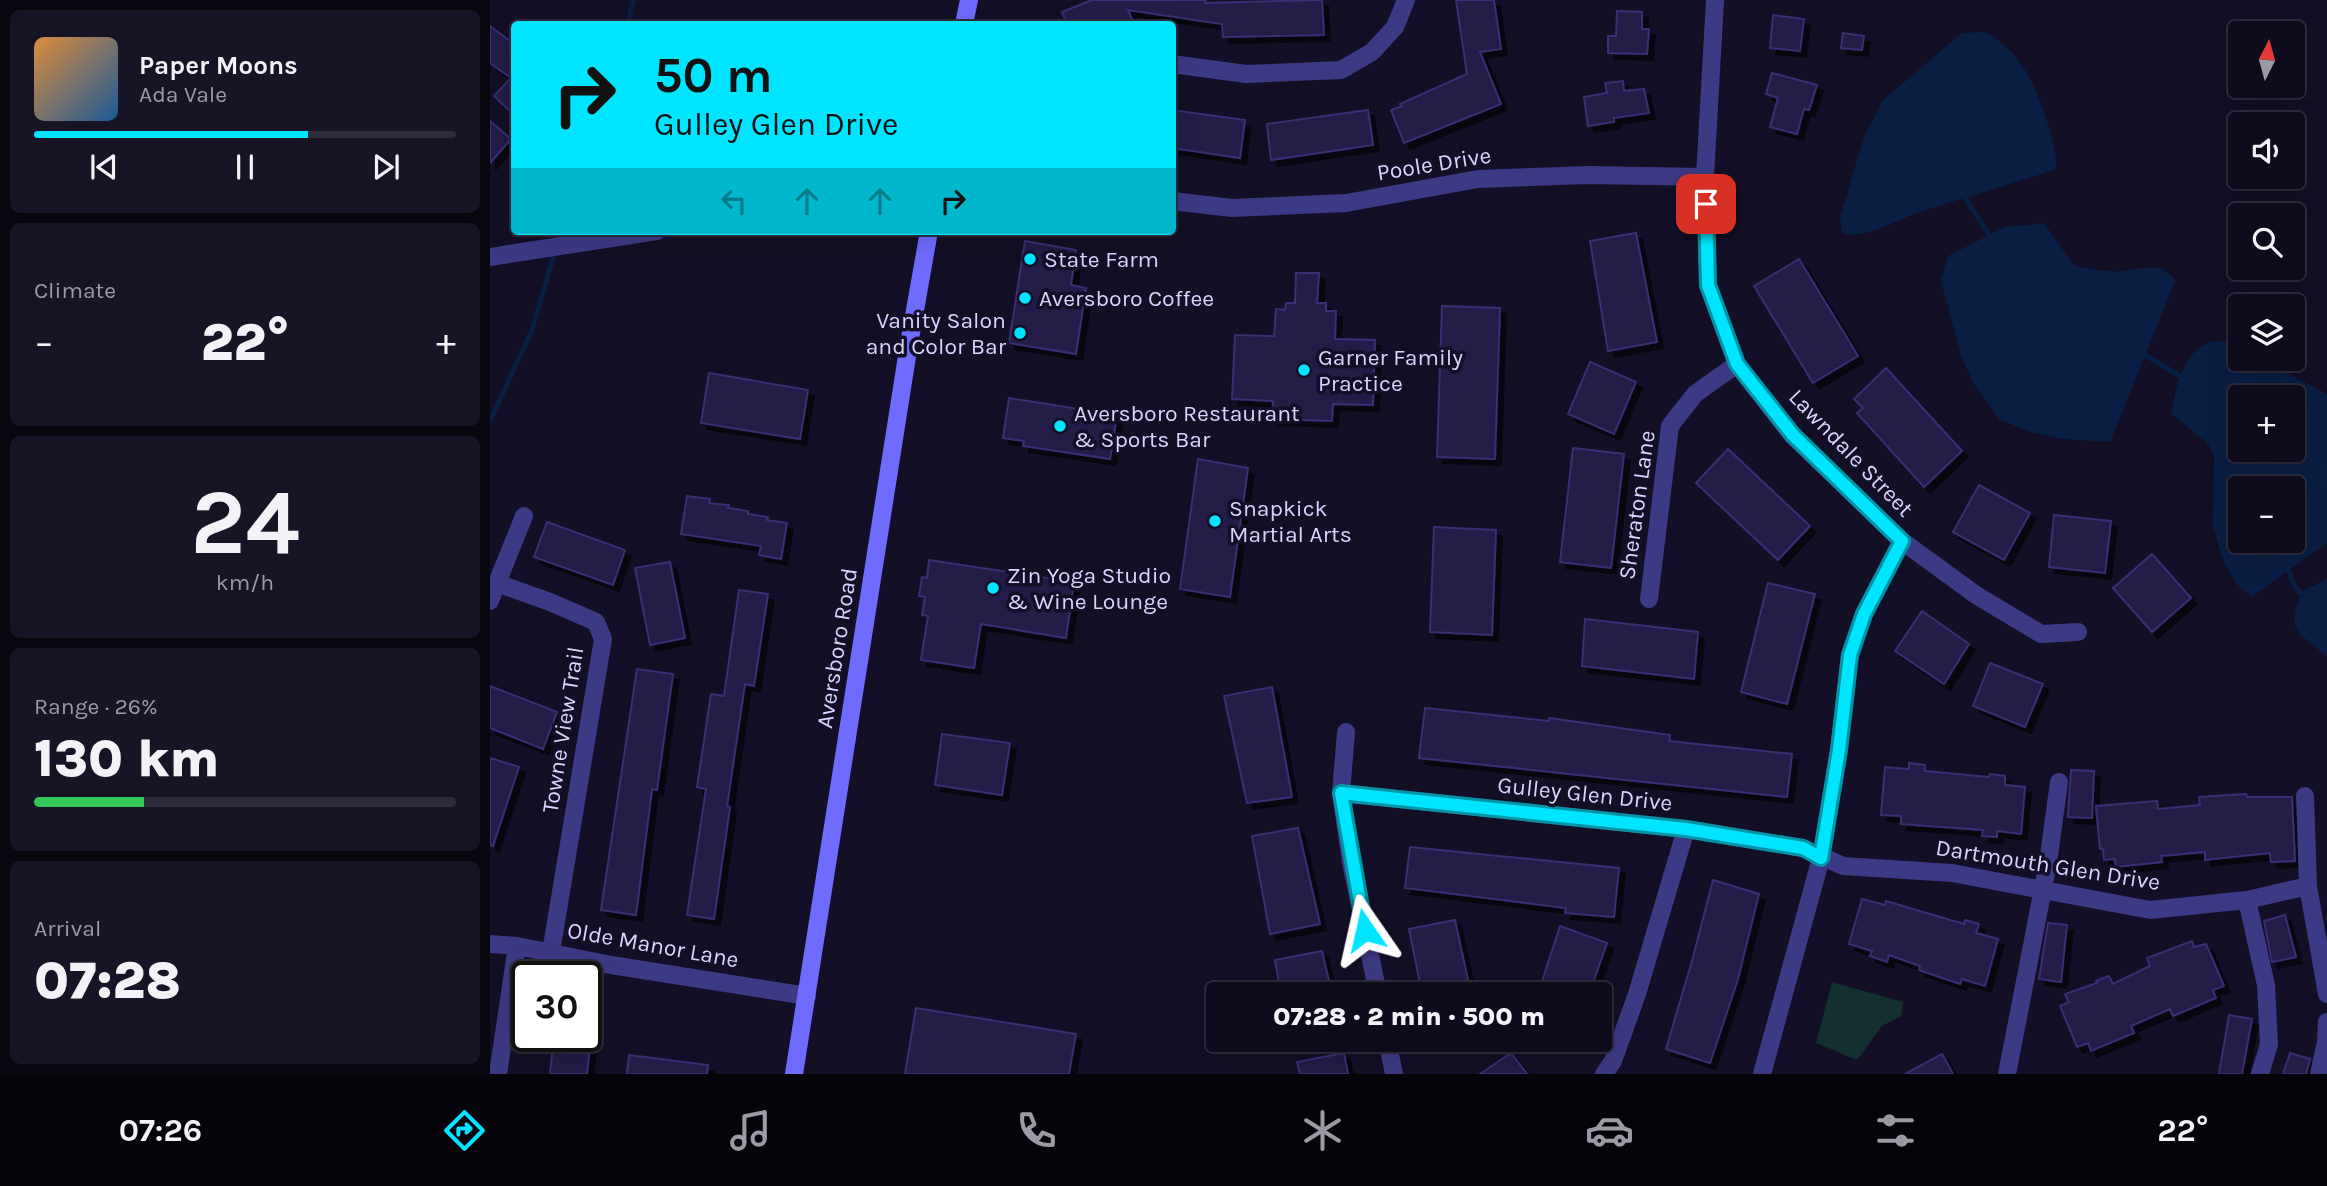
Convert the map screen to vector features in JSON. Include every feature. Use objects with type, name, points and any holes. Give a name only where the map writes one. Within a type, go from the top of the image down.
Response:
[{"type":"street","points":[[965,21],[969,0]]},
{"type":"street","points":[[1176,65],[1246,74],[1341,70],[1372,52],[1395,27],[1406,0]]},
{"type":"street","name":"Lawndale Street","points":[[1715,0],[1705,177],[1708,285],[1737,364],[1793,435],[1902,541],[1976,595],[2041,634],[2078,632]]},
{"type":"street","name":"Poole Drive","points":[[1176,201],[1233,208],[1346,204],[1478,179],[1588,175],[1705,177]]},
{"type":"street","points":[[490,257],[631,235]]},
{"type":"street","name":"Aversboro Road","points":[[794,1074],[906,360],[928,235]]},
{"type":"street","name":"Sheraton Lane","points":[[1649,599],[1670,426],[1695,394],[1737,364]]},
{"type":"street","points":[[490,601],[524,516]]},
{"type":"street","points":[[1762,1074],[1821,858],[1839,750],[1850,655],[1864,614],[1902,541]]},
{"type":"street","name":"Towne View Trail","points":[[497,583],[596,622],[603,639],[551,952]]},
{"type":"street","points":[[1346,732],[1341,793],[1351,862],[1376,982]]},
{"type":"street","points":[[2007,1074],[2048,863],[2059,782]]},
{"type":"street","name":"Gulley Glen Drive","points":[[1341,793],[1686,829],[1803,848],[1821,858]]},
{"type":"street","points":[[2305,796],[2308,886],[2327,994]]},
{"type":"street","points":[[1604,1074],[1613,1061],[1637,994],[1686,829]]},
{"type":"street","name":"Dartmouth Glen Drive","points":[[1821,858],[1843,866],[1952,873],[2150,910],[2247,900],[2308,886]]},
{"type":"street","points":[[2247,900],[2266,985],[2269,1044],[2260,1074]]},
{"type":"street","name":"Olde Manor Lane","points":[[490,944],[517,946],[635,969],[807,996]]},
{"type":"street","points":[[498,1074],[517,946]]},
{"type":"street","points":[[2319,1074],[2327,1022]]},
{"type":"street","points":[[1389,1052],[1394,1074]]},
{"type":"green space","points":[[1832,982],[1903,1002],[1901,1016],[1882,1026],[1857,1060],[1816,1043]]},
{"type":"water","points":[[1984,32],[2009,50],[2027,72],[2050,131],[2056,169],[1923,211],[1867,232],[1847,235],[1842,232],[1840,218],[1864,137],[1883,100],[1962,33]]},
{"type":"water","points":[[2044,223],[2073,264],[2083,268],[2116,272],[2161,268],[2175,281],[2110,442],[2062,439],[2031,432],[2000,420],[1974,384],[1961,356],[1941,280],[1948,256],[2005,227]]},
{"type":"water","points":[[2228,341],[2228,371],[2283,371],[2327,394],[2327,543],[2251,597],[2237,584],[2224,563],[2213,526],[2214,456],[2208,444],[2171,413],[2178,382],[2186,363],[2200,347]]},
{"type":"water","points":[[2327,579],[2327,656],[2297,629],[2295,614],[2303,591]]},
{"type":"building","points":[[1092,0],[1206,0],[1205,3],[1322,0],[1324,35],[1223,37],[1222,24],[1128,10],[1133,21],[1066,21],[1062,12]]},
{"type":"building","points":[[1456,0],[1494,0],[1501,49],[1480,52],[1501,104],[1404,143],[1391,110],[1467,74]]},
{"type":"building","points":[[1617,11],[1642,12],[1642,29],[1649,29],[1647,54],[1608,53],[1608,36],[1616,36]]},
{"type":"building","points":[[1773,15],[1804,19],[1800,51],[1770,48]]},
{"type":"building","points":[[490,26],[511,42],[511,78],[490,63]]},
{"type":"building","points":[[1843,33],[1864,36],[1862,50],[1841,48]]},
{"type":"building","points":[[1772,73],[1817,85],[1809,110],[1804,109],[1797,134],[1770,127],[1778,98],[1766,94]]},
{"type":"building","points":[[511,78],[511,112],[494,96]]},
{"type":"building","points":[[1623,81],[1624,91],[1644,89],[1649,113],[1614,118],[1614,122],[1588,126],[1584,97],[1607,93],[1605,83]]},
{"type":"building","points":[[1368,110],[1373,145],[1271,160],[1267,124]]},
{"type":"building","points":[[1176,111],[1245,120],[1240,158],[1176,149]]},
{"type":"building","points":[[490,121],[511,139],[490,163]]},
{"type":"building","points":[[1636,233],[1657,342],[1608,351],[1590,241]]},
{"type":"building","points":[[1025,241],[1076,250],[1071,285],[1086,288],[1076,354],[1009,343]]},
{"type":"building","points":[[1799,259],[1858,356],[1813,383],[1754,286]]},
{"type":"building","name":"Garner Family Practice","points":[[1296,273],[1319,273],[1317,303],[1326,303],[1326,311],[1336,311],[1335,339],[1375,340],[1373,405],[1333,404],[1332,421],[1272,419],[1273,401],[1232,399],[1235,335],[1274,336],[1276,309],[1285,310],[1286,303],[1295,303]]},
{"type":"building","points":[[1442,306],[1500,308],[1495,459],[1437,457]]},
{"type":"building","points":[[1590,362],[1636,382],[1614,434],[1568,414]]},
{"type":"building","points":[[1886,368],[1962,451],[1924,487],[1857,413],[1863,408],[1854,399]]},
{"type":"building","points":[[709,373],[808,390],[800,439],[701,423]]},
{"type":"building","name":"Aversboro Restaurant & Sports Bar","points":[[1009,398],[1117,415],[1110,459],[1023,446],[1024,441],[1003,438]]},
{"type":"building","points":[[1573,448],[1624,454],[1611,568],[1560,562]]},
{"type":"building","points":[[1728,449],[1810,526],[1778,560],[1696,483]]},
{"type":"building","name":"Snapkick Martial Arts","points":[[1198,459],[1248,468],[1230,597],[1180,589]]},
{"type":"building","points":[[1979,485],[2030,513],[2004,560],[1953,532]]},
{"type":"building","points":[[687,496],[710,499],[709,503],[729,505],[728,508],[787,523],[781,559],[759,555],[761,546],[681,534]]},
{"type":"building","points":[[2054,515],[2111,521],[2105,573],[2049,567]]},
{"type":"building","points":[[547,522],[625,550],[613,585],[534,557]]},
{"type":"building","points":[[1434,527],[1496,530],[1492,635],[1430,632]]},
{"type":"building","points":[[2152,554],[2191,598],[2152,632],[2113,588]]},
{"type":"building","points":[[929,560],[1074,582],[1066,638],[981,624],[974,668],[921,660],[928,616],[922,615],[925,597],[919,596],[922,577],[927,578]]},
{"type":"building","points":[[670,562],[685,638],[650,645],[635,568]]},
{"type":"building","points":[[1768,583],[1815,594],[1787,704],[1741,692]]},
{"type":"building","points":[[739,590],[768,594],[754,686],[745,684],[714,919],[687,915],[706,789],[697,787],[711,694],[724,696]]},
{"type":"building","points":[[1922,611],[1969,644],[1944,684],[1895,651]]},
{"type":"building","points":[[1585,619],[1698,632],[1694,679],[1582,666]]},
{"type":"building","points":[[1990,663],[2043,684],[2025,727],[1973,706]]},
{"type":"building","points":[[637,669],[673,674],[657,790],[652,789],[636,915],[601,910]]},
{"type":"building","points":[[490,686],[557,712],[543,749],[490,728]]},
{"type":"building","points":[[1272,687],[1292,797],[1247,803],[1224,696]]},
{"type":"building","points":[[1425,708],[1549,721],[1549,718],[1670,735],[1669,741],[1792,754],[1787,797],[1419,758]]},
{"type":"building","points":[[942,734],[1010,743],[1002,795],[935,785]]},
{"type":"building","points":[[490,758],[519,767],[493,846],[490,845]]},
{"type":"building","points":[[1909,763],[1925,765],[1925,771],[2005,776],[2005,785],[2025,787],[2021,834],[1997,831],[1997,837],[1982,836],[1983,830],[1901,824],[1901,816],[1881,815],[1885,767],[1909,769]]},
{"type":"building","points":[[2071,770],[2094,771],[2092,818],[2068,817]]},
{"type":"building","points":[[2246,794],[2247,797],[2292,797],[2295,861],[2271,862],[2270,853],[2205,860],[2205,852],[2161,856],[2162,862],[2116,867],[2115,859],[2104,860],[2103,849],[2100,849],[2096,806],[2157,801],[2158,809],[2200,805],[2199,797]]},
{"type":"building","points":[[1298,828],[1320,924],[1270,934],[1252,836]]},
{"type":"building","points":[[1410,847],[1619,868],[1614,917],[1565,913],[1566,908],[1405,888]]},
{"type":"building","points":[[1713,880],[1759,894],[1738,979],[1710,1063],[1666,1049]]},
{"type":"building","points":[[1862,899],[1885,905],[1886,901],[1964,924],[1965,920],[1979,924],[1976,933],[1998,939],[1985,986],[1962,979],[1960,984],[1919,970],[1920,966],[1889,955],[1887,962],[1870,956],[1872,951],[1849,944]]},
{"type":"building","points":[[2285,915],[2296,957],[2272,962],[2264,921]]},
{"type":"building","points":[[1455,920],[1468,982],[1420,982],[1409,929]]},
{"type":"building","points":[[2048,923],[2067,925],[2061,982],[2039,979]]},
{"type":"building","points":[[1560,926],[1607,943],[1593,982],[1542,982]]},
{"type":"building","points":[[2192,941],[2194,947],[2206,944],[2224,986],[2213,990],[2216,998],[2173,1016],[2170,1009],[2131,1026],[2134,1033],[2091,1051],[2088,1043],[2077,1047],[2060,1006],[2069,1002],[2065,994],[2109,976],[2113,984],[2150,966],[2147,958]]},
{"type":"building","points":[[1322,951],[1329,982],[1279,982],[1275,960]]},
{"type":"building","points":[[916,1008],[1076,1034],[1069,1074],[905,1074]]},
{"type":"building","points":[[2229,1015],[2252,1019],[2242,1074],[2219,1074]]},
{"type":"building","points":[[552,1052],[589,1052],[587,1074],[550,1074]]},
{"type":"building","points":[[1344,1053],[1348,1074],[1300,1074],[1297,1062]]},
{"type":"building","points":[[1511,1053],[1527,1074],[1480,1074]]},
{"type":"building","points":[[2290,1053],[2310,1059],[2306,1074],[2283,1074]]},
{"type":"building","points":[[1942,1054],[1953,1074],[1905,1074]]},
{"type":"building","points":[[629,1055],[708,1065],[707,1074],[627,1074]]},
{"type":"waterway","points":[[629,21],[633,0]]},
{"type":"waterway","points":[[1966,192],[1966,199],[1991,238]]},
{"type":"waterway","points":[[490,421],[532,330],[555,251]]},
{"type":"waterway","points":[[2140,352],[2180,376],[2184,382]]},
{"type":"waterway","points":[[2286,565],[2296,587],[2306,596]]},
{"type":"place","name":"State Farm","points":[[1030,259]]},
{"type":"place","name":"Aversboro Coffee","points":[[1025,298]]},
{"type":"place","name":"Vanity Salon and Color Bar","points":[[1020,333]]},
{"type":"place","name":"Garner Family Practice","points":[[1304,370]]},
{"type":"place","name":"Aversboro Restaurant & Sports Bar","points":[[1060,426]]},
{"type":"place","name":"Snapkick Martial Arts","points":[[1215,521]]},
{"type":"place","name":"Zin Yoga Studio & Wine Lounge","points":[[993,588]]},
{"type":"route","points":[[1365,930],[1341,793],[1686,829],[1803,848],[1821,858],[1839,750],[1850,655],[1864,614],[1902,541],[1793,435],[1737,364],[1708,285],[1706,204]]}]
